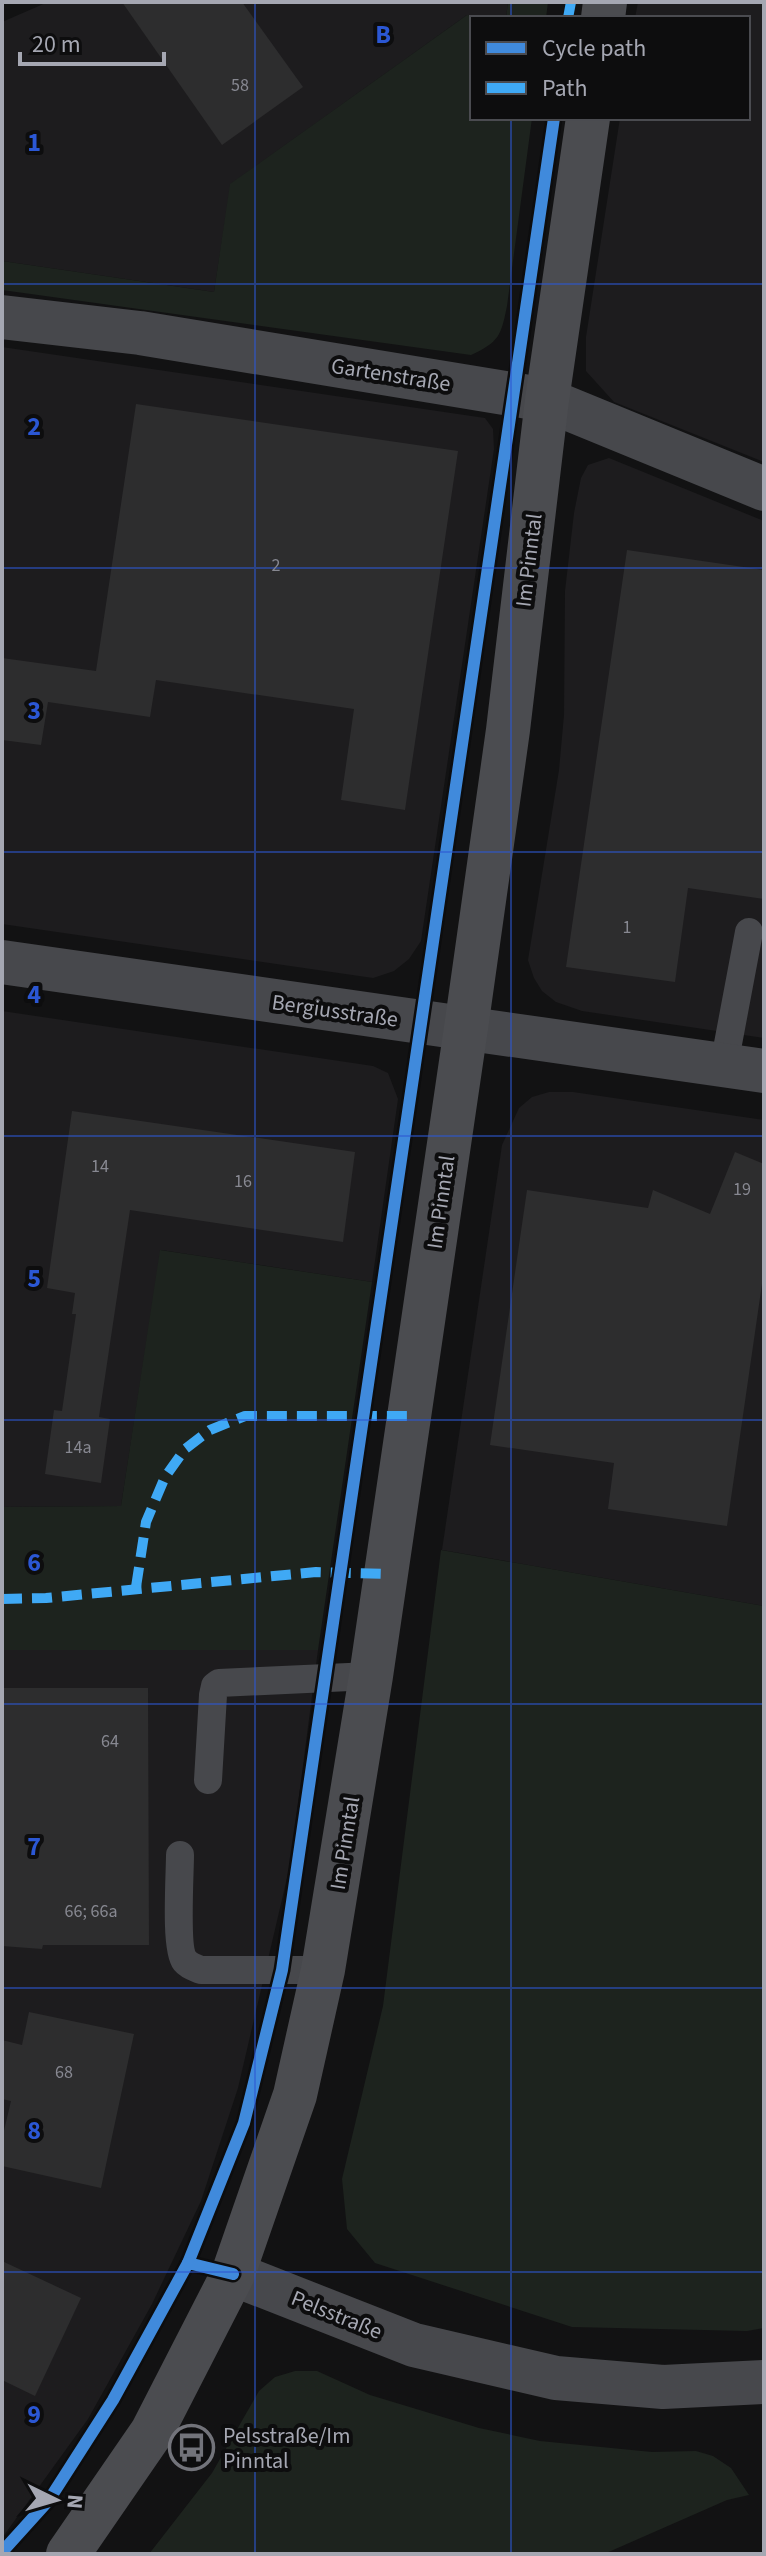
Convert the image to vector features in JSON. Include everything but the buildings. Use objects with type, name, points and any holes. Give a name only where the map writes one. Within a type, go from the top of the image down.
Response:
[{"type":"main road","name":"Im Pinntal","points":[[233,2274],[295,2095],[323,1970],[371,1676],[466,1028],[508,730],[547,400],[588,120]]},
{"type":"main road","points":[[68,2554],[152,2432],[233,2274]]},
{"type":"street","name":"Gartenstraße","points":[[2,317],[140,333],[547,400],[764,489]]},
{"type":"street","name":"Bergiusstraße","points":[[2,962],[744,1068]]},
{"type":"street","name":"Pelsstraße","points":[[233,2274],[414,2345],[556,2378],[663,2387],[764,2382]]},
{"type":"lane","points":[[744,1068],[749,932]]},
{"type":"lane","points":[[208,1780],[213,1695],[219,1683],[371,1676]]},
{"type":"lane","points":[[180,1855],[180,1943],[183,1960],[201,1970],[323,1970]]},
{"type":"shaded area","points":[[48,2],[508,2],[506,16],[467,15],[231,184],[214,292],[2,261],[2,22]]},
{"type":"shaded area","points":[[508,2],[548,2],[546,16],[506,16]]},
{"type":"shaded area","points":[[638,2],[764,2],[764,462],[614,402],[586,371],[586,337],[620,120],[750,120],[750,16],[635,16]]},
{"type":"shaded area","points":[[467,15],[475,16],[470,16],[470,120],[532,120],[505,316],[493,342],[471,355],[2,290],[2,261],[214,292],[230,184]]},
{"type":"shaded area","points":[[2,347],[485,418],[493,429],[494,449],[421,941],[409,959],[394,971],[373,978],[2,924]]},
{"type":"shaded area","points":[[609,458],[764,521],[764,1038],[582,1011],[556,1002],[542,991],[528,960],[559,770],[564,715],[565,591],[574,513],[581,478],[588,465]]},
{"type":"shaded area","points":[[2,1011],[373,1066],[388,1073],[398,1099],[372,1282],[161,1250],[121,1506],[2,1507]]},
{"type":"shaded area","points":[[549,1092],[573,1092],[764,1120],[764,1606],[442,1550],[502,1145],[519,1108],[532,1097]]},
{"type":"shaded area","points":[[160,1250],[372,1282],[318,1650],[2,1650],[2,1507],[121,1506]]},
{"type":"shaded area","points":[[441,1550],[764,1606],[764,2328],[747,2331],[572,2327],[375,2263],[347,2229],[342,2179],[383,2006]]},
{"type":"shaded area","points":[[2,1650],[318,1650],[290,1865],[238,2088],[201,2201],[152,2304],[88,2419],[2,2538]]},
{"type":"shaded area","points":[[295,2371],[317,2371],[370,2395],[479,2428],[540,2441],[652,2452],[696,2451],[713,2456],[731,2468],[749,2495],[727,2500],[604,2554],[149,2554],[212,2473],[259,2391],[275,2377]]},
{"type":"marked path","points":[[568,16],[571,2]]},
{"type":"marked path","points":[[136,1587],[146,1522],[165,1477],[185,1449],[210,1430],[245,1416],[408,1416]]},
{"type":"marked path","points":[[2,1599],[46,1598],[316,1572],[386,1574]]},
{"type":"cycle path","points":[[188,2263],[244,2123],[282,1970],[554,120]]},
{"type":"cycle path","points":[[2,2552],[49,2500],[113,2400],[188,2263],[233,2274]]},
{"type":"place","name":"Pelsstraße/Im Pinntal","points":[[192,2448]]}]
